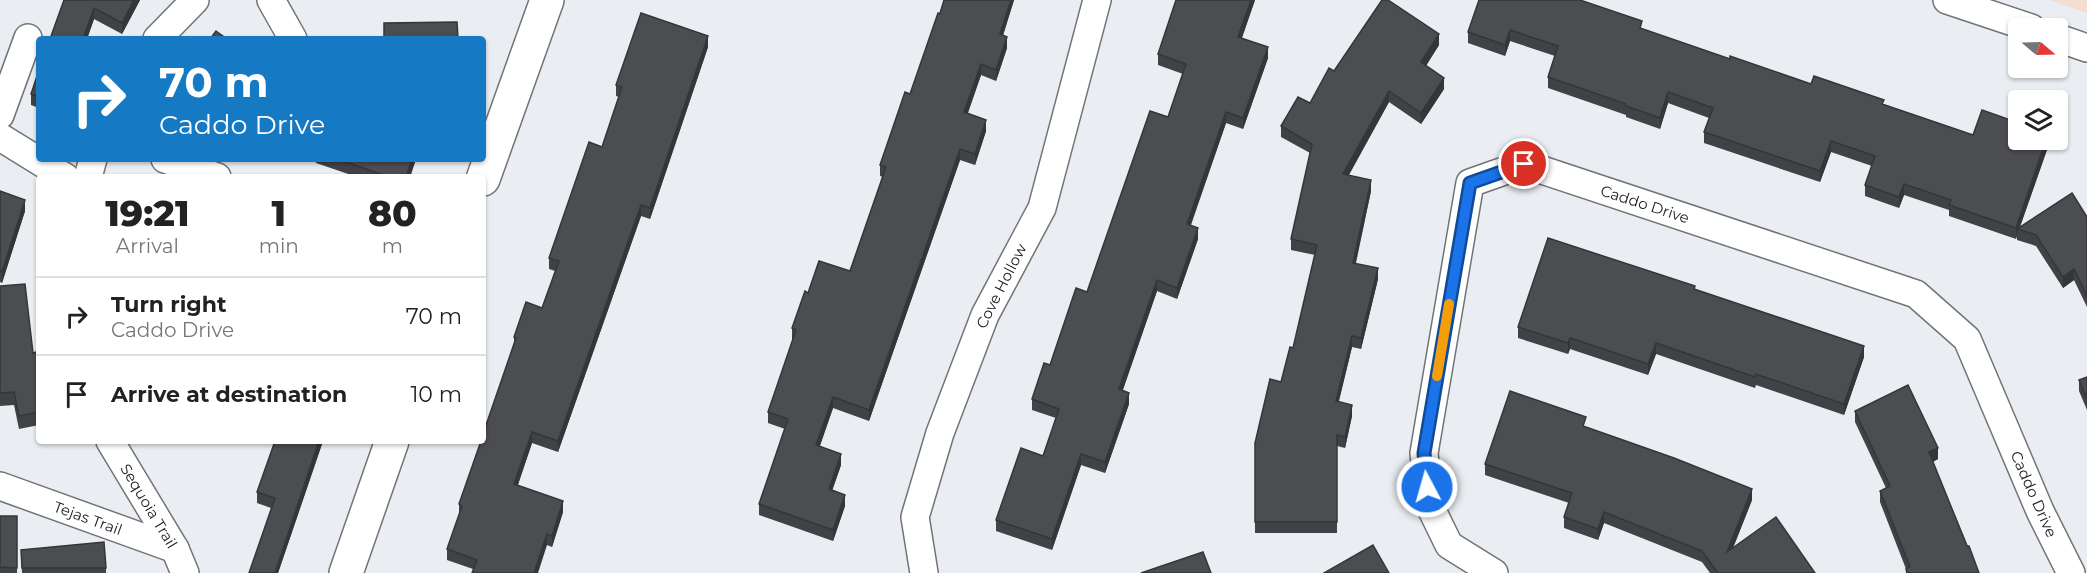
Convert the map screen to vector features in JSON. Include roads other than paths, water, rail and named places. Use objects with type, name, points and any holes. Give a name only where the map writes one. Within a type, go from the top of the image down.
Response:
[{"type":"street","points":[[160,36],[195,0]]},
{"type":"street","points":[[271,0],[291,36]]},
{"type":"street","points":[[485,174],[547,0]]},
{"type":"street","name":"Cove Hollow","points":[[924,573],[915,517],[934,454],[985,315],[1042,208],[1097,0]]},
{"type":"street","points":[[1947,0],[2008,20]]},
{"type":"street","points":[[0,115],[28,38]]},
{"type":"street","points":[[2068,41],[2087,48]]},
{"type":"street","points":[[0,137],[36,159]]},
{"type":"street","points":[[41,162],[60,174]]},
{"type":"street","points":[[174,162],[208,174]]},
{"type":"street","name":"Caddo Drive","points":[[1494,573],[1449,545],[1429,504],[1424,453],[1470,183],[1524,164],[1916,294],[1967,339],[2040,511],[2071,573]]},
{"type":"street","name":"Sequoia Trail","points":[[112,444],[180,561]]},
{"type":"street","points":[[346,573],[391,444]]},
{"type":"street","name":"Tejas Trail","points":[[0,486],[180,561]]}]
